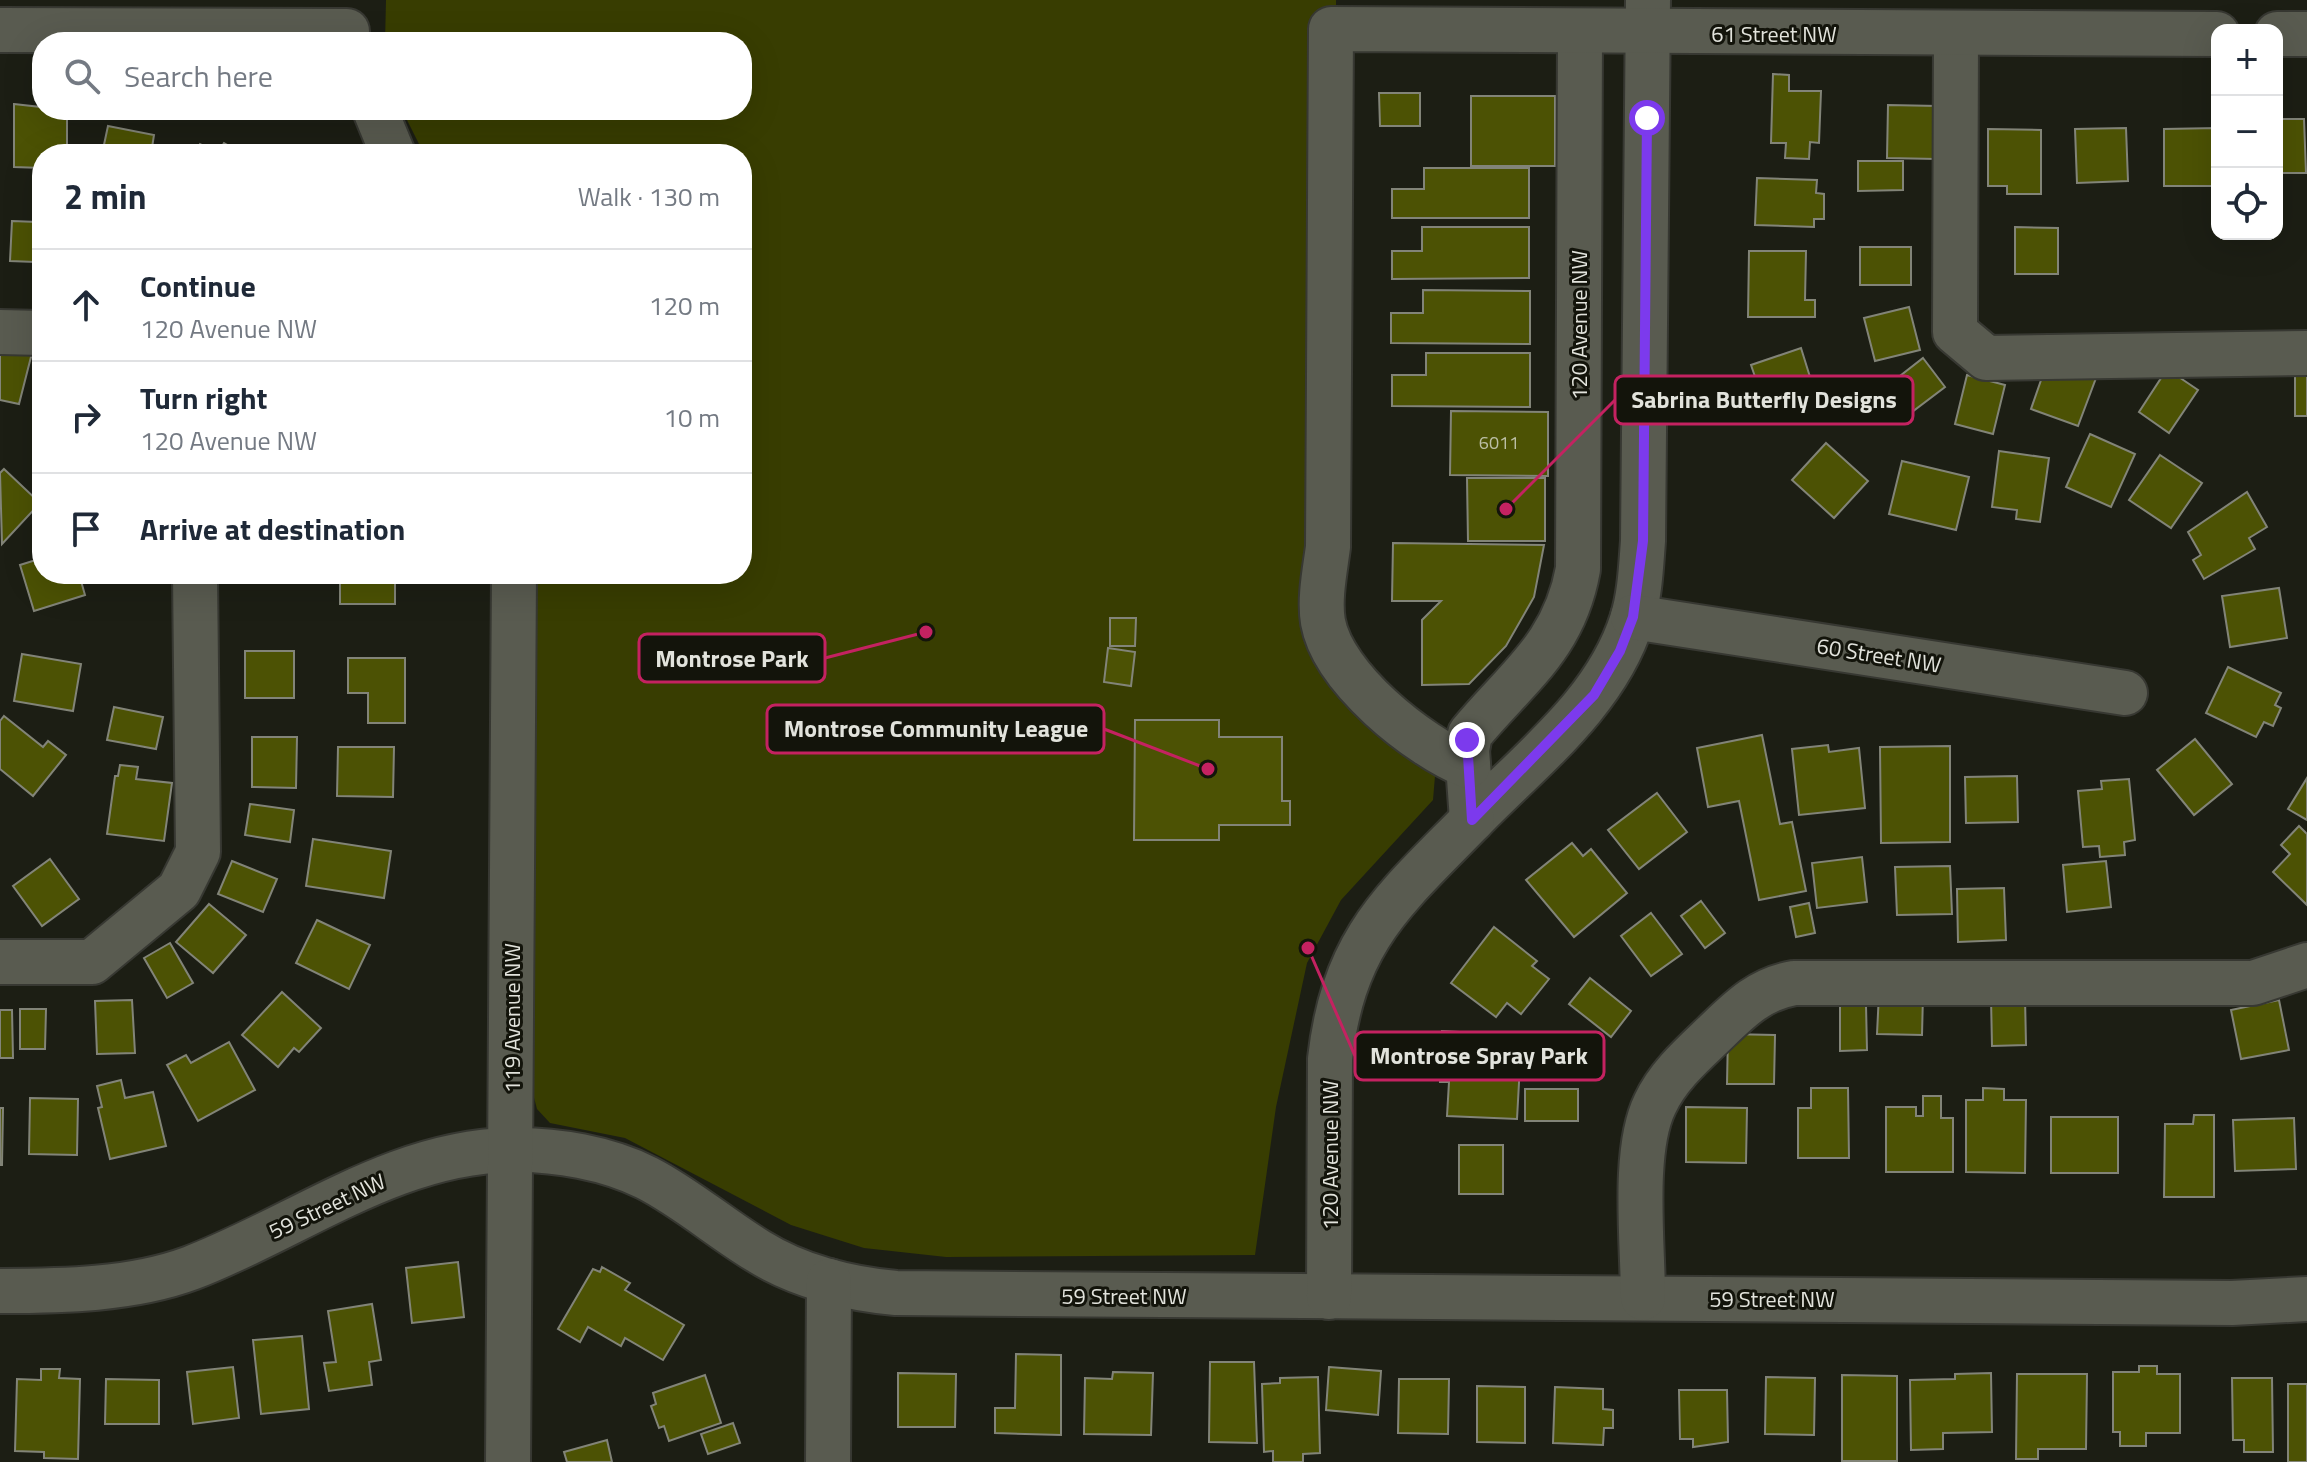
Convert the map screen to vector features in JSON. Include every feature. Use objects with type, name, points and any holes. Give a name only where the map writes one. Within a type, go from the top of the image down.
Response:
[{"type":"street","name":"61 Street NW","points":[[1353,20],[1580,33],[1648,17],[1956,35],[2211,34]]},
{"type":"street","name":"120 Avenue NW","points":[[1329,1297],[1330,1059],[1346,979],[1360,949],[1396,898],[1594,695],[1620,651],[1633,617],[1643,541],[1648,17]]},
{"type":"street","points":[[1353,20],[1322,619],[1336,657],[1354,679],[1420,741],[1439,754],[1468,766]]},
{"type":"street","points":[[0,30],[351,24]]},
{"type":"street","name":"120 Avenue NW","points":[[1472,820],[1468,766],[1470,734],[1546,650],[1570,604],[1578,569],[1580,33]]},
{"type":"street","points":[[2283,34],[2307,34]]},
{"type":"street","points":[[1956,35],[1955,332],[1986,358],[2307,353]]},
{"type":"street","points":[[379,120],[389,144]]},
{"type":"street","points":[[0,332],[32,333]]},
{"type":"street","points":[[0,962],[92,962],[144,923],[179,890],[198,852],[195,584]]},
{"type":"street","name":"119 Avenue NW","points":[[508,1462],[514,584]]},
{"type":"street","name":"60 Street NW","points":[[1633,617],[2125,693]]},
{"type":"street","points":[[1643,1298],[1643,1145],[1656,1101],[1679,1068],[1741,1008],[1772,987],[1794,983],[2253,983],[2307,965]]},
{"type":"street","name":"59 Street NW","points":[[0,1291],[127,1283],[189,1269],[366,1184],[460,1157],[511,1150],[590,1159],[644,1177],[760,1252],[829,1281],[869,1291],[924,1295],[2216,1303],[2307,1299]]},
{"type":"street","points":[[828,1462],[829,1281]]},
{"type":"green space","points":[[386,0],[1336,0],[1336,11],[1316,12],[1315,408],[1323,650],[1435,776],[1433,800],[1341,900],[1307,963],[1276,1107],[1255,1255],[946,1257],[864,1248],[791,1225],[625,1138],[550,1123],[537,1109],[532,1090],[534,584],[752,584],[752,144],[419,144],[407,120],[752,120],[752,32],[385,32]]},
{"type":"building","points":[[1773,74],[1789,75],[1789,91],[1821,91],[1819,143],[1810,142],[1809,159],[1785,158],[1786,143],[1771,143]]},
{"type":"building","points":[[1379,93],[1420,93],[1420,126],[1380,126]]},
{"type":"building","points":[[1471,96],[1555,96],[1555,166],[1471,166]]},
{"type":"building","points":[[14,104],[32,106],[32,120],[67,120],[67,144],[32,144],[32,168],[14,167]]},
{"type":"building","points":[[1888,105],[1938,106],[1937,159],[1887,158]]},
{"type":"building","points":[[2283,119],[2304,119],[2306,173],[2283,173]]},
{"type":"building","points":[[108,126],[154,135],[153,144],[104,144]]},
{"type":"building","points":[[2126,128],[2128,181],[2077,183],[2075,129]]},
{"type":"building","points":[[2211,128],[2211,186],[2164,186],[2164,129]]},
{"type":"building","points":[[1988,129],[2041,130],[2041,194],[2007,194],[2007,186],[1988,186]]},
{"type":"building","points":[[1858,161],[1903,161],[1903,190],[1858,191]]},
{"type":"building","points":[[1424,168],[1529,168],[1529,218],[1392,218],[1392,189],[1424,189]]},
{"type":"building","points":[[1757,178],[1817,180],[1816,193],[1824,194],[1824,219],[1814,219],[1814,227],[1755,225]]},
{"type":"building","points":[[12,221],[32,222],[32,262],[10,261]]},
{"type":"building","points":[[1422,227],[1529,227],[1529,278],[1392,279],[1392,251],[1422,251]]},
{"type":"building","points":[[2015,227],[2058,228],[2058,274],[2015,274]]},
{"type":"building","points":[[1860,247],[1911,247],[1911,285],[1860,285]]},
{"type":"building","points":[[1749,251],[1806,251],[1805,300],[1815,300],[1815,317],[1748,317]]},
{"type":"building","points":[[1423,290],[1530,291],[1530,344],[1391,343],[1391,313],[1423,313]]},
{"type":"building","points":[[1909,307],[1920,350],[1875,361],[1864,318]]},
{"type":"building","points":[[0,346],[32,353],[19,404],[0,400]]},
{"type":"building","points":[[1801,348],[1815,393],[1824,390],[1829,402],[1770,421],[1751,365]]},
{"type":"building","points":[[1426,353],[1530,353],[1530,407],[1392,406],[1392,375],[1426,375]]},
{"type":"building","points":[[1923,358],[1945,387],[1904,418],[1882,390]]},
{"type":"building","points":[[2048,360],[2096,378],[2078,426],[2031,409]]},
{"type":"building","points":[[2295,367],[2307,367],[2307,416],[2295,416]]},
{"type":"building","points":[[2167,369],[2198,390],[2169,433],[2139,412]]},
{"type":"building","points":[[1967,375],[2005,385],[1993,434],[1955,424]]},
{"type":"building","points":[[1451,411],[1548,412],[1548,476],[1450,475]]},
{"type":"building","points":[[2090,434],[2135,454],[2111,507],[2066,487]]},
{"type":"building","points":[[1826,443],[1868,481],[1834,518],[1792,480]]},
{"type":"building","points":[[1999,451],[2049,458],[2040,522],[2016,519],[2017,510],[1992,507]]},
{"type":"building","points":[[2160,455],[2202,483],[2171,528],[2129,500]]},
{"type":"building","points":[[1902,461],[1969,477],[1956,530],[1889,514]]},
{"type":"building","points":[[4,469],[32,495],[32,512],[2,544],[0,473]]},
{"type":"building","points":[[1467,478],[1545,478],[1545,541],[1468,541]]},
{"type":"building","points":[[2247,492],[2267,527],[2249,538],[2255,549],[2204,579],[2193,560],[2201,555],[2188,532]]},
{"type":"building","points":[[1393,543],[1544,545],[1534,597],[1506,646],[1469,684],[1422,685],[1422,620],[1441,601],[1392,601]]},
{"type":"building","points":[[32,561],[32,584],[82,584],[85,595],[34,611],[20,565]]},
{"type":"building","points":[[340,584],[395,584],[395,604],[340,604]]},
{"type":"building","points":[[2279,588],[2287,638],[2230,647],[2222,596]]},
{"type":"building","points":[[1110,618],[1136,618],[1135,646],[1110,646]]},
{"type":"building","points":[[1108,648],[1135,652],[1131,686],[1104,682]]},
{"type":"building","points":[[245,651],[294,651],[294,698],[245,698]]},
{"type":"building","points":[[22,654],[81,664],[73,711],[14,701]]},
{"type":"building","points":[[348,658],[405,658],[405,723],[368,723],[368,693],[348,693]]},
{"type":"building","points":[[2228,667],[2281,693],[2275,705],[2281,708],[2273,726],[2264,722],[2256,737],[2206,713]]},
{"type":"building","points":[[114,707],[163,717],[156,749],[107,740]]},
{"type":"building","points":[[4,716],[43,747],[48,741],[66,755],[33,796],[0,769],[0,721]]},
{"type":"building","points":[[1135,720],[1219,720],[1219,737],[1282,737],[1282,801],[1290,801],[1290,825],[1219,825],[1219,840],[1134,840]]},
{"type":"building","points":[[1762,735],[1780,824],[1792,822],[1806,891],[1759,900],[1739,801],[1708,807],[1697,748]]},
{"type":"building","points":[[252,737],[297,737],[296,788],[252,787]]},
{"type":"building","points":[[2195,739],[2232,784],[2194,815],[2157,770]]},
{"type":"building","points":[[1828,745],[1829,752],[1859,748],[1865,808],[1799,815],[1792,749]]},
{"type":"building","points":[[1950,746],[1950,842],[1881,843],[1880,747]]},
{"type":"building","points":[[338,747],[394,747],[393,797],[337,796]]},
{"type":"building","points":[[120,765],[138,767],[136,779],[172,783],[164,841],[107,834],[115,776],[118,776]]},
{"type":"building","points":[[2017,776],[2018,822],[1966,823],[1965,777]]},
{"type":"building","points":[[2307,778],[2307,820],[2288,809]]},
{"type":"building","points":[[2129,779],[2135,840],[2124,842],[2125,855],[2100,857],[2099,846],[2083,847],[2078,791],[2102,789],[2101,781]]},
{"type":"building","points":[[1657,793],[1687,832],[1639,869],[1608,830]]},
{"type":"building","points":[[250,804],[294,810],[290,842],[245,835]]},
{"type":"building","points":[[2299,826],[2307,834],[2307,905],[2273,872],[2290,854],[2281,845]]},
{"type":"building","points":[[313,839],[391,851],[384,898],[306,886]]},
{"type":"building","points":[[1572,843],[1583,856],[1591,849],[1627,893],[1574,937],[1526,880]]},
{"type":"building","points":[[1862,857],[1867,902],[1817,908],[1812,863]]},
{"type":"building","points":[[50,859],[79,899],[42,926],[13,886]]},
{"type":"building","points":[[232,861],[277,879],[263,912],[218,894]]},
{"type":"building","points":[[2106,861],[2111,907],[2067,912],[2063,865]]},
{"type":"building","points":[[1950,866],[1952,914],[1897,915],[1895,867]]},
{"type":"building","points":[[2004,888],[2006,940],[1958,942],[1957,889]]},
{"type":"building","points":[[1701,901],[1725,933],[1705,948],[1681,916]]},
{"type":"building","points":[[1809,903],[1815,933],[1796,937],[1790,907]]},
{"type":"building","points":[[209,904],[246,935],[213,973],[176,942]]},
{"type":"building","points":[[1651,913],[1682,954],[1651,976],[1621,936]]},
{"type":"building","points":[[317,920],[370,945],[349,989],[296,963]]},
{"type":"building","points":[[1494,927],[1537,961],[1532,966],[1549,979],[1521,1014],[1507,1003],[1496,1017],[1451,983]]},
{"type":"building","points":[[170,943],[193,983],[167,998],[144,958]]},
{"type":"building","points":[[1590,978],[1631,1011],[1611,1037],[1569,1004]]},
{"type":"building","points":[[282,992],[321,1028],[299,1052],[294,1048],[278,1067],[242,1035]]},
{"type":"building","points":[[1879,993],[1923,995],[1922,1035],[1877,1034]]},
{"type":"building","points":[[2025,997],[2026,1045],[1992,1046],[1991,998]]},
{"type":"building","points":[[132,1000],[135,1053],[97,1054],[95,1001]]},
{"type":"building","points":[[2279,1000],[2289,1050],[2241,1059],[2231,1010]]},
{"type":"building","points":[[1840,1005],[1866,1005],[1867,1050],[1840,1051]]},
{"type":"building","points":[[20,1009],[46,1009],[45,1049],[20,1049]]},
{"type":"building","points":[[0,1010],[12,1010],[13,1058],[0,1058]]},
{"type":"building","points":[[1442,1031],[1477,1033],[1477,1037],[1496,1038],[1496,1044],[1521,1046],[1517,1119],[1447,1116],[1449,1082],[1440,1082]]},
{"type":"building","points":[[1728,1034],[1775,1035],[1774,1084],[1727,1084]]},
{"type":"building","points":[[229,1042],[255,1090],[198,1121],[167,1065],[186,1055],[191,1063]]},
{"type":"building","points":[[121,1080],[125,1098],[153,1092],[166,1146],[110,1159],[98,1108],[102,1107],[97,1086]]},
{"type":"building","points":[[1811,1088],[1848,1088],[1849,1158],[1798,1158],[1798,1108],[1811,1108]]},
{"type":"building","points":[[1983,1088],[2004,1089],[2004,1100],[2026,1100],[2025,1173],[1966,1172],[1966,1100],[1983,1100]]},
{"type":"building","points":[[1525,1089],[1578,1089],[1578,1121],[1525,1121]]},
{"type":"building","points":[[1923,1096],[1941,1096],[1941,1118],[1953,1118],[1953,1172],[1886,1172],[1886,1107],[1916,1107],[1916,1116],[1923,1116]]},
{"type":"building","points":[[30,1098],[78,1099],[77,1155],[29,1154]]},
{"type":"building","points":[[1686,1107],[1747,1108],[1746,1163],[1686,1162]]},
{"type":"building","points":[[0,1108],[3,1108],[2,1165],[0,1165]]},
{"type":"building","points":[[2194,1115],[2214,1115],[2214,1197],[2164,1197],[2165,1124],[2193,1124]]},
{"type":"building","points":[[2051,1117],[2118,1117],[2118,1173],[2051,1173]]},
{"type":"building","points":[[2294,1118],[2296,1169],[2235,1171],[2233,1120]]},
{"type":"building","points":[[1459,1145],[1503,1145],[1503,1194],[1459,1194]]},
{"type":"building","points":[[458,1262],[464,1317],[412,1323],[406,1268]]},
{"type":"building","points":[[602,1267],[630,1283],[625,1290],[684,1325],[663,1360],[625,1338],[621,1346],[588,1327],[580,1342],[558,1329],[593,1269],[600,1272]]},
{"type":"building","points":[[372,1304],[381,1360],[369,1362],[372,1385],[329,1391],[324,1363],[336,1362],[328,1311]]},
{"type":"building","points":[[302,1336],[309,1409],[261,1414],[253,1340]]},
{"type":"building","points":[[1016,1354],[1061,1355],[1061,1435],[995,1433],[995,1408],[1015,1408]]},
{"type":"building","points":[[1210,1362],[1254,1362],[1257,1443],[1209,1442]]},
{"type":"building","points":[[2139,1366],[2157,1366],[2157,1374],[2180,1374],[2180,1433],[2146,1433],[2146,1446],[2120,1446],[2120,1432],[2113,1432],[2113,1372],[2139,1372]]},
{"type":"building","points":[[233,1367],[239,1418],[193,1424],[187,1372]]},
{"type":"building","points":[[1329,1367],[1381,1371],[1378,1415],[1326,1410]]},
{"type":"building","points":[[41,1369],[60,1369],[59,1378],[80,1379],[78,1459],[44,1458],[44,1452],[15,1451],[17,1379],[41,1380]]},
{"type":"building","points":[[1113,1372],[1153,1373],[1151,1435],[1084,1434],[1085,1378],[1112,1379]]},
{"type":"building","points":[[898,1373],[956,1374],[955,1427],[898,1427]]},
{"type":"building","points":[[1991,1373],[1992,1432],[1943,1433],[1943,1449],[1911,1450],[1910,1380],[1955,1379],[1955,1374]]},
{"type":"building","points":[[2017,1374],[2087,1374],[2086,1449],[2038,1449],[2038,1459],[2016,1459]]},
{"type":"building","points":[[705,1375],[721,1423],[669,1441],[664,1426],[659,1428],[651,1406],[656,1404],[653,1393]]},
{"type":"building","points":[[1842,1375],[1897,1376],[1897,1461],[1842,1461]]},
{"type":"building","points":[[1318,1377],[1320,1453],[1303,1454],[1303,1462],[1273,1462],[1273,1451],[1264,1452],[1262,1384],[1280,1383],[1280,1378]]},
{"type":"building","points":[[1766,1377],[1815,1378],[1814,1435],[1765,1434]]},
{"type":"building","points":[[2232,1378],[2272,1378],[2273,1452],[2244,1452],[2244,1440],[2233,1440]]},
{"type":"building","points":[[106,1379],[159,1380],[159,1424],[105,1424]]},
{"type":"building","points":[[1399,1379],[1449,1379],[1448,1434],[1398,1433]]},
{"type":"building","points":[[2288,1384],[2307,1384],[2307,1462],[2288,1462]]},
{"type":"building","points":[[1477,1386],[1525,1387],[1525,1443],[1477,1442]]},
{"type":"building","points":[[1555,1387],[1603,1389],[1603,1409],[1613,1410],[1613,1428],[1604,1428],[1603,1445],[1553,1443]]},
{"type":"building","points":[[1679,1390],[1727,1390],[1728,1442],[1693,1447],[1693,1439],[1680,1439]]},
{"type":"building","points":[[733,1423],[740,1443],[708,1454],[701,1434]]},
{"type":"building","points":[[607,1440],[612,1462],[567,1462],[564,1452]]},
{"type":"place","name":"Sabrina Butterfly Designs","points":[[1506,509]]},
{"type":"place","name":"Montrose Park","points":[[926,632]]},
{"type":"place","name":"Montrose Community League","points":[[1208,769]]},
{"type":"place","name":"Montrose Spray Park","points":[[1308,948]]},
{"type":"route","points":[[1467,740],[1472,820],[1594,695],[1620,651],[1633,617],[1643,541],[1647,118]]}]
